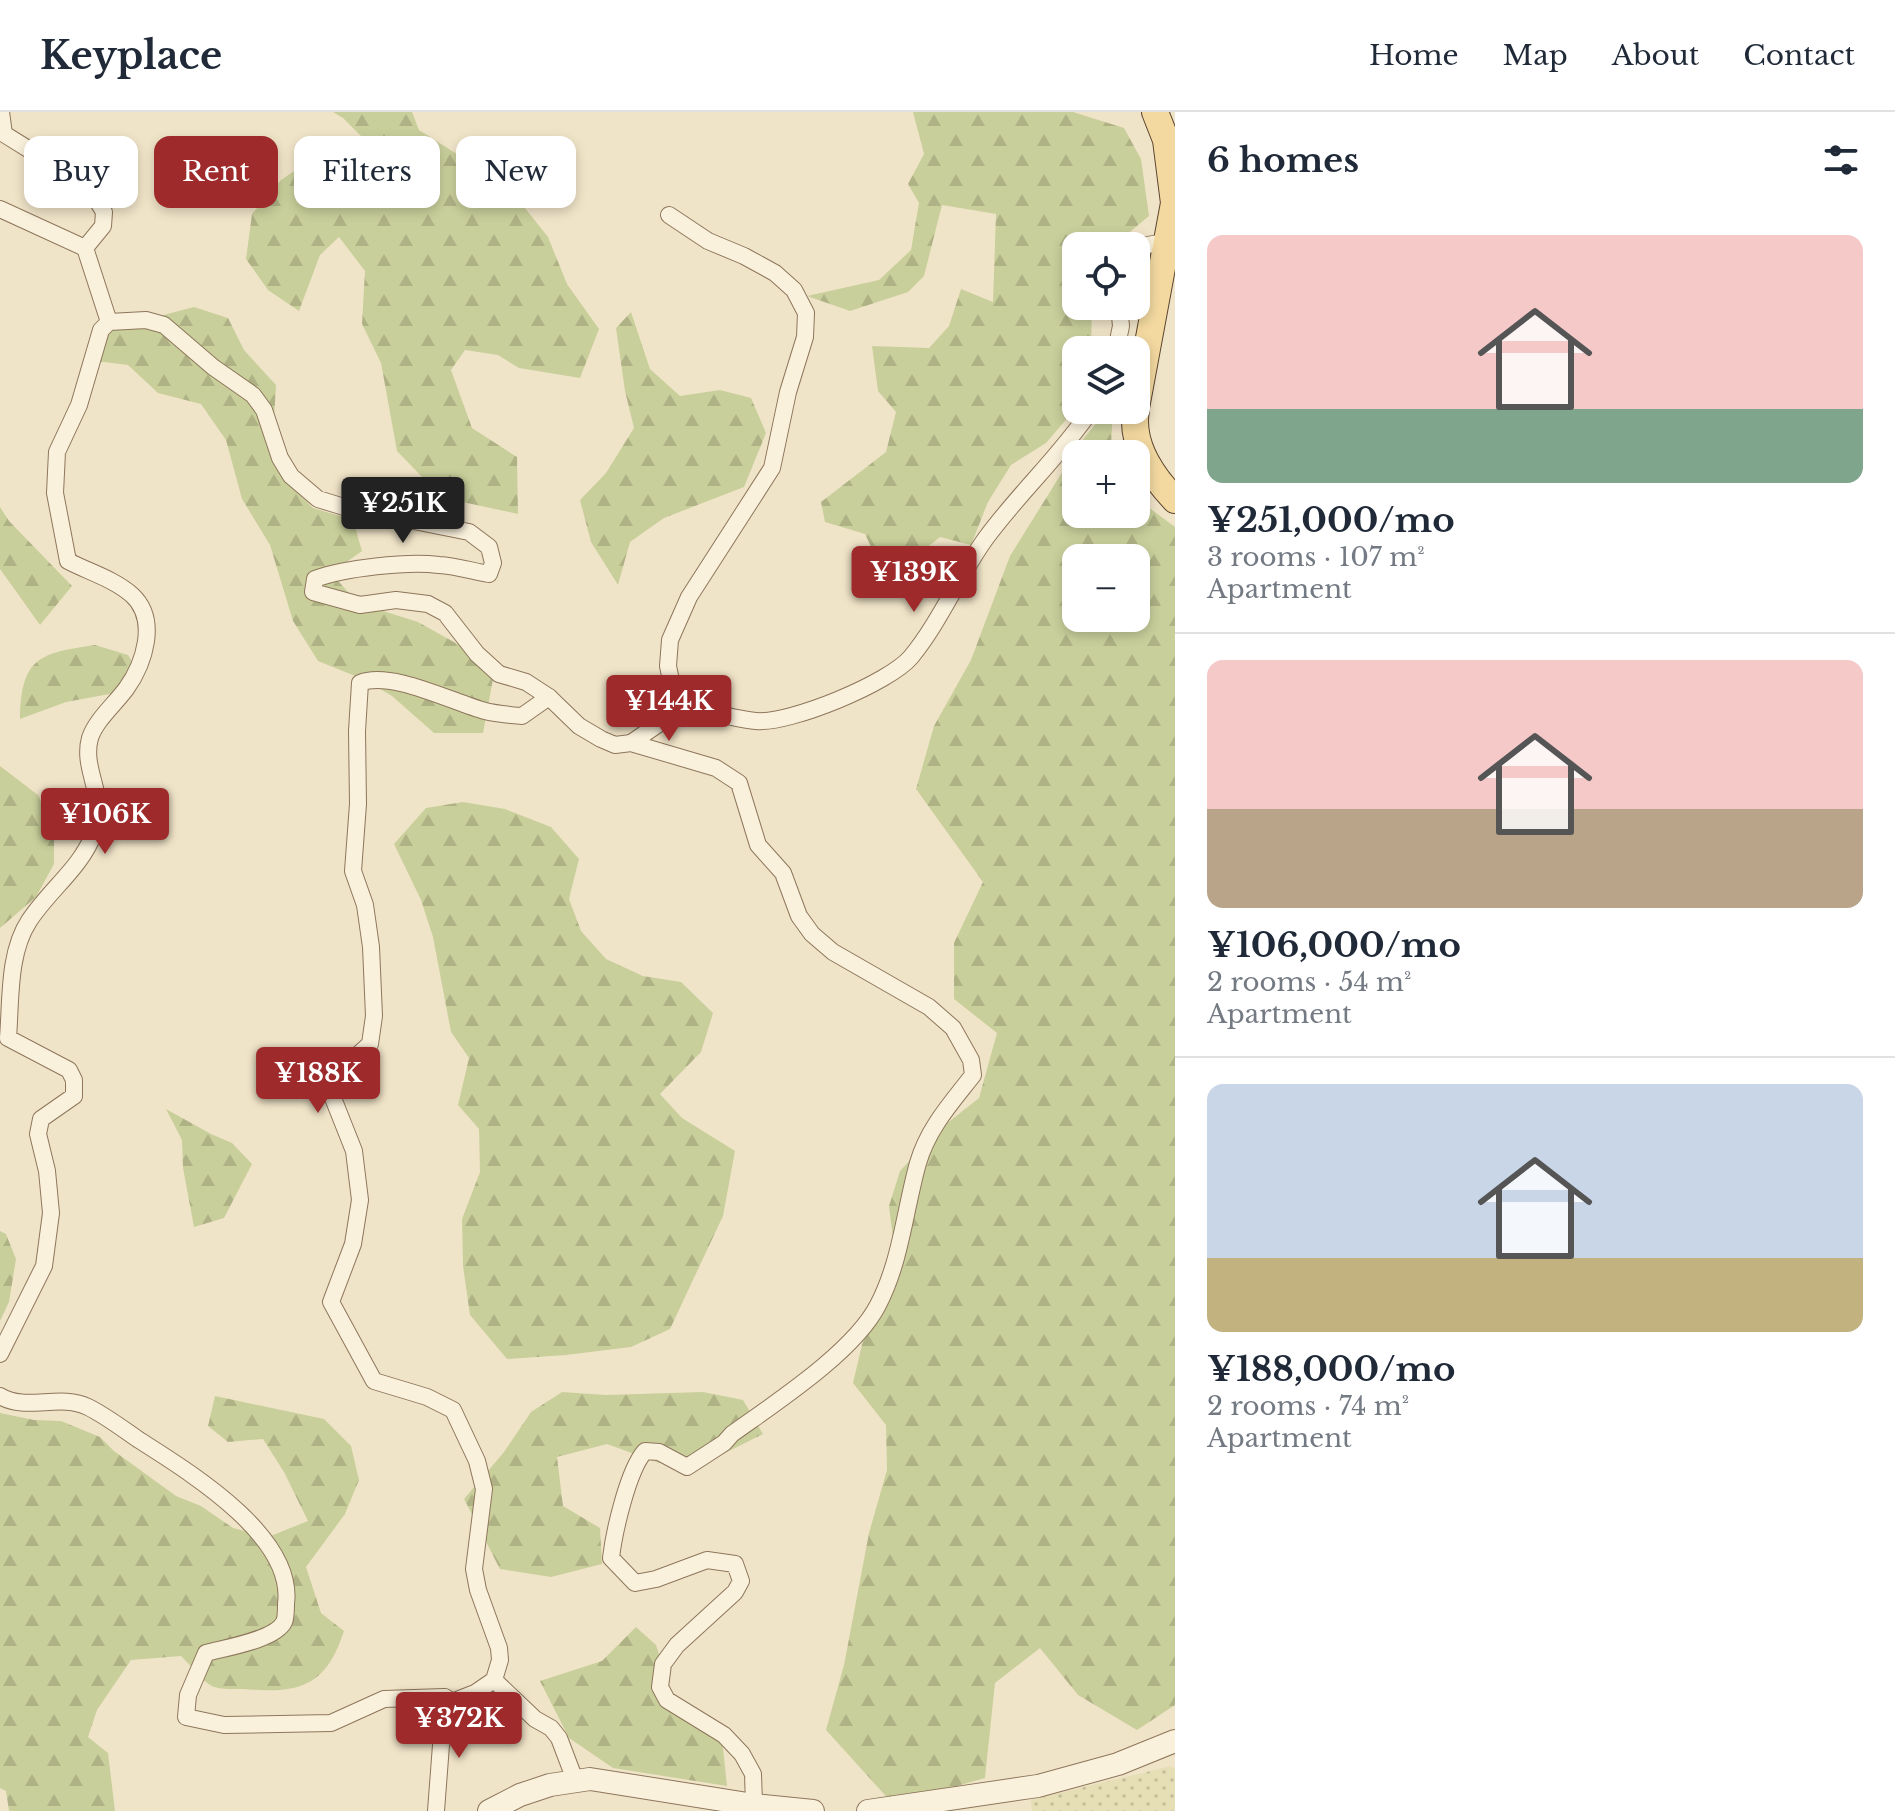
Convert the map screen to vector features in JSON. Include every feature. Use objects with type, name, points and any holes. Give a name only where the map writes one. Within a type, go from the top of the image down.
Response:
[{"type":"main road","points":[[1149,336],[1174,203],[1166,140],[1155,112]]},
{"type":"main road","points":[[1138,424],[1142,455],[1158,482],[1175,500]]},
{"type":"street","points":[[1,112],[4,134],[71,172],[98,202],[104,212],[103,226],[85,248]]},
{"type":"street","points":[[0,209],[85,248],[109,322]]},
{"type":"street","points":[[669,215],[708,241],[775,273],[794,290],[806,313],[805,337],[788,392],[772,468],[689,597],[670,640],[668,666],[680,709]]},
{"type":"street","points":[[1150,245],[1165,242]]},
{"type":"street","points":[[0,1354],[44,1266],[51,1213],[47,1171],[38,1134],[41,1119],[74,1096],[74,1080],[69,1070],[8,1038],[16,948],[29,921],[83,856],[95,831],[99,799],[88,759],[90,737],[128,687],[147,639],[146,619],[135,597],[68,561],[55,493],[57,452],[79,405],[101,330],[109,322],[146,320],[164,325],[213,367],[253,395],[264,410],[280,458],[291,476],[318,499],[469,532],[489,547],[493,563],[489,574],[438,564],[330,574],[315,579],[313,592],[360,605],[396,600],[428,604],[445,613],[477,654],[499,674],[526,682],[549,697],[579,726],[601,739],[615,745],[631,743],[716,768],[739,783],[758,845],[783,873],[799,916],[812,934],[833,952],[937,1014],[953,1028],[971,1060],[973,1075],[934,1125],[918,1162],[914,1190],[889,1276],[878,1306],[858,1333],[817,1371],[724,1443],[687,1467],[659,1452],[645,1451],[636,1460],[615,1529],[611,1558],[635,1583],[656,1579],[707,1560],[735,1564],[741,1581],[735,1592],[677,1645],[663,1664],[660,1687],[667,1700],[724,1735],[742,1754],[753,1774],[754,1805]]},
{"type":"street","points":[[631,743],[680,709],[690,707],[758,721],[782,718],[867,689],[889,676],[913,655],[998,522],[1082,424]]},
{"type":"street","points":[[452,1702],[475,1693],[494,1680],[500,1660],[474,1569],[484,1489],[477,1461],[453,1410],[427,1397],[374,1381],[331,1302],[353,1244],[360,1200],[354,1151],[331,1093],[334,1073],[370,1044],[374,1016],[371,947],[365,905],[353,871],[358,804],[360,683],[370,678],[397,681],[489,712],[522,716],[549,697]]},
{"type":"street","points":[[0,1396],[18,1403],[68,1400],[88,1407],[173,1461],[235,1507],[280,1566],[288,1590],[284,1622],[275,1632],[255,1640],[206,1653],[188,1695],[186,1717],[224,1725],[331,1723],[384,1699],[432,1696],[445,1697],[452,1702]]},
{"type":"street","points":[[494,1680],[535,1719],[551,1728],[559,1738],[575,1780]]},
{"type":"street","points":[[436,1811],[441,1745],[452,1702]]},
{"type":"street","points":[[868,1811],[1038,1786],[1118,1764],[1175,1741]]},
{"type":"street","points":[[489,1811],[520,1795],[550,1785],[575,1780],[608,1780],[754,1805],[813,1811]]},
{"type":"shaded area","points":[[1171,1766],[1175,1769],[1175,1811],[1032,1811],[1031,1800]]},
{"type":"green space","points":[[333,112],[412,112],[419,130],[428,136],[361,136]]},
{"type":"green space","points":[[913,112],[1073,112],[1124,128],[1141,159],[1149,216],[1130,232],[1062,232],[1062,320],[1092,320],[1091,336],[1062,336],[1062,424],[1046,443],[1011,465],[988,502],[971,545],[940,537],[910,561],[873,551],[865,534],[825,522],[821,502],[886,452],[896,412],[878,391],[872,346],[929,348],[949,326],[961,289],[993,302],[996,214],[942,205],[924,276],[908,292],[850,311],[807,296],[879,280],[911,250],[919,203],[908,184],[924,154]]},
{"type":"green space","points":[[440,143],[456,153],[456,208],[525,208],[548,237],[567,284],[599,329],[580,378],[519,368],[498,355],[465,350],[451,370],[472,428],[517,457],[518,514],[458,501],[426,481],[397,451],[381,363],[362,324],[365,271],[339,237],[320,255],[299,311],[268,290],[246,259],[252,214],[257,208],[278,208],[278,184],[294,171],[294,208],[440,208]]},
{"type":"green space","points":[[194,307],[228,318],[244,350],[276,385],[274,420],[280,474],[313,508],[353,520],[362,551],[331,573],[358,603],[418,622],[461,646],[493,679],[483,733],[434,733],[392,696],[365,680],[318,661],[293,621],[270,545],[242,499],[226,440],[201,404],[158,393],[128,365],[96,361],[103,331]]},
{"type":"green space","points":[[631,312],[650,369],[680,396],[720,390],[751,398],[766,433],[744,487],[664,518],[630,542],[618,585],[591,542],[580,500],[606,473],[634,428],[616,328]]},
{"type":"green space","points":[[1096,424],[1112,424],[1111,440],[1083,440]]},
{"type":"green space","points":[[1062,473],[1062,528],[1150,528],[1150,508],[1175,527],[1175,1705],[1137,1730],[1078,1695],[1040,1648],[995,1683],[985,1778],[893,1804],[826,1730],[844,1665],[869,1533],[887,1470],[886,1425],[853,1383],[864,1336],[895,1255],[889,1206],[900,1171],[936,1132],[979,1098],[997,1033],[954,999],[954,943],[983,882],[916,789],[934,726],[971,660],[1010,556]]},
{"type":"green space","points":[[0,507],[9,521],[72,586],[40,625],[0,569]]},
{"type":"green space","points":[[95,645],[128,655],[138,672],[115,693],[66,702],[20,719],[24,682],[37,662],[60,651]]},
{"type":"green space","points":[[0,766],[38,795],[54,829],[54,864],[36,897],[0,928]]},
{"type":"green space","points":[[463,802],[505,809],[551,827],[579,859],[569,899],[581,931],[606,959],[643,976],[681,982],[713,1013],[701,1052],[660,1094],[682,1118],[735,1151],[723,1216],[670,1329],[631,1347],[507,1359],[470,1315],[463,1266],[462,1219],[480,1172],[479,1129],[458,1105],[469,1058],[451,1032],[433,937],[421,900],[394,844],[426,808]]},
{"type":"green space","points":[[166,1109],[232,1143],[252,1164],[224,1218],[194,1227],[183,1168],[182,1140]]},
{"type":"green space","points":[[0,1231],[6,1234],[16,1259],[9,1302],[0,1321]]},
{"type":"green space","points":[[562,1392],[606,1395],[703,1392],[743,1400],[763,1434],[711,1460],[659,1463],[607,1444],[557,1457],[563,1506],[600,1528],[602,1564],[551,1577],[500,1569],[464,1499],[504,1452],[531,1412]]},
{"type":"green space","points":[[215,1396],[324,1419],[351,1446],[359,1480],[345,1514],[306,1567],[321,1613],[344,1631],[337,1650],[319,1675],[308,1683],[280,1690],[215,1687],[208,1684],[181,1656],[131,1660],[97,1710],[88,1737],[108,1753],[115,1811],[9,1811],[6,1791],[0,1788],[0,1413],[34,1420],[61,1421],[100,1437],[114,1451],[176,1496],[201,1506],[233,1528],[268,1537],[308,1521],[284,1472],[263,1439],[228,1442],[208,1426]]},
{"type":"green space","points":[[636,1627],[656,1645],[675,1703],[721,1729],[727,1786],[613,1768],[569,1738],[540,1681],[602,1661]]}]
